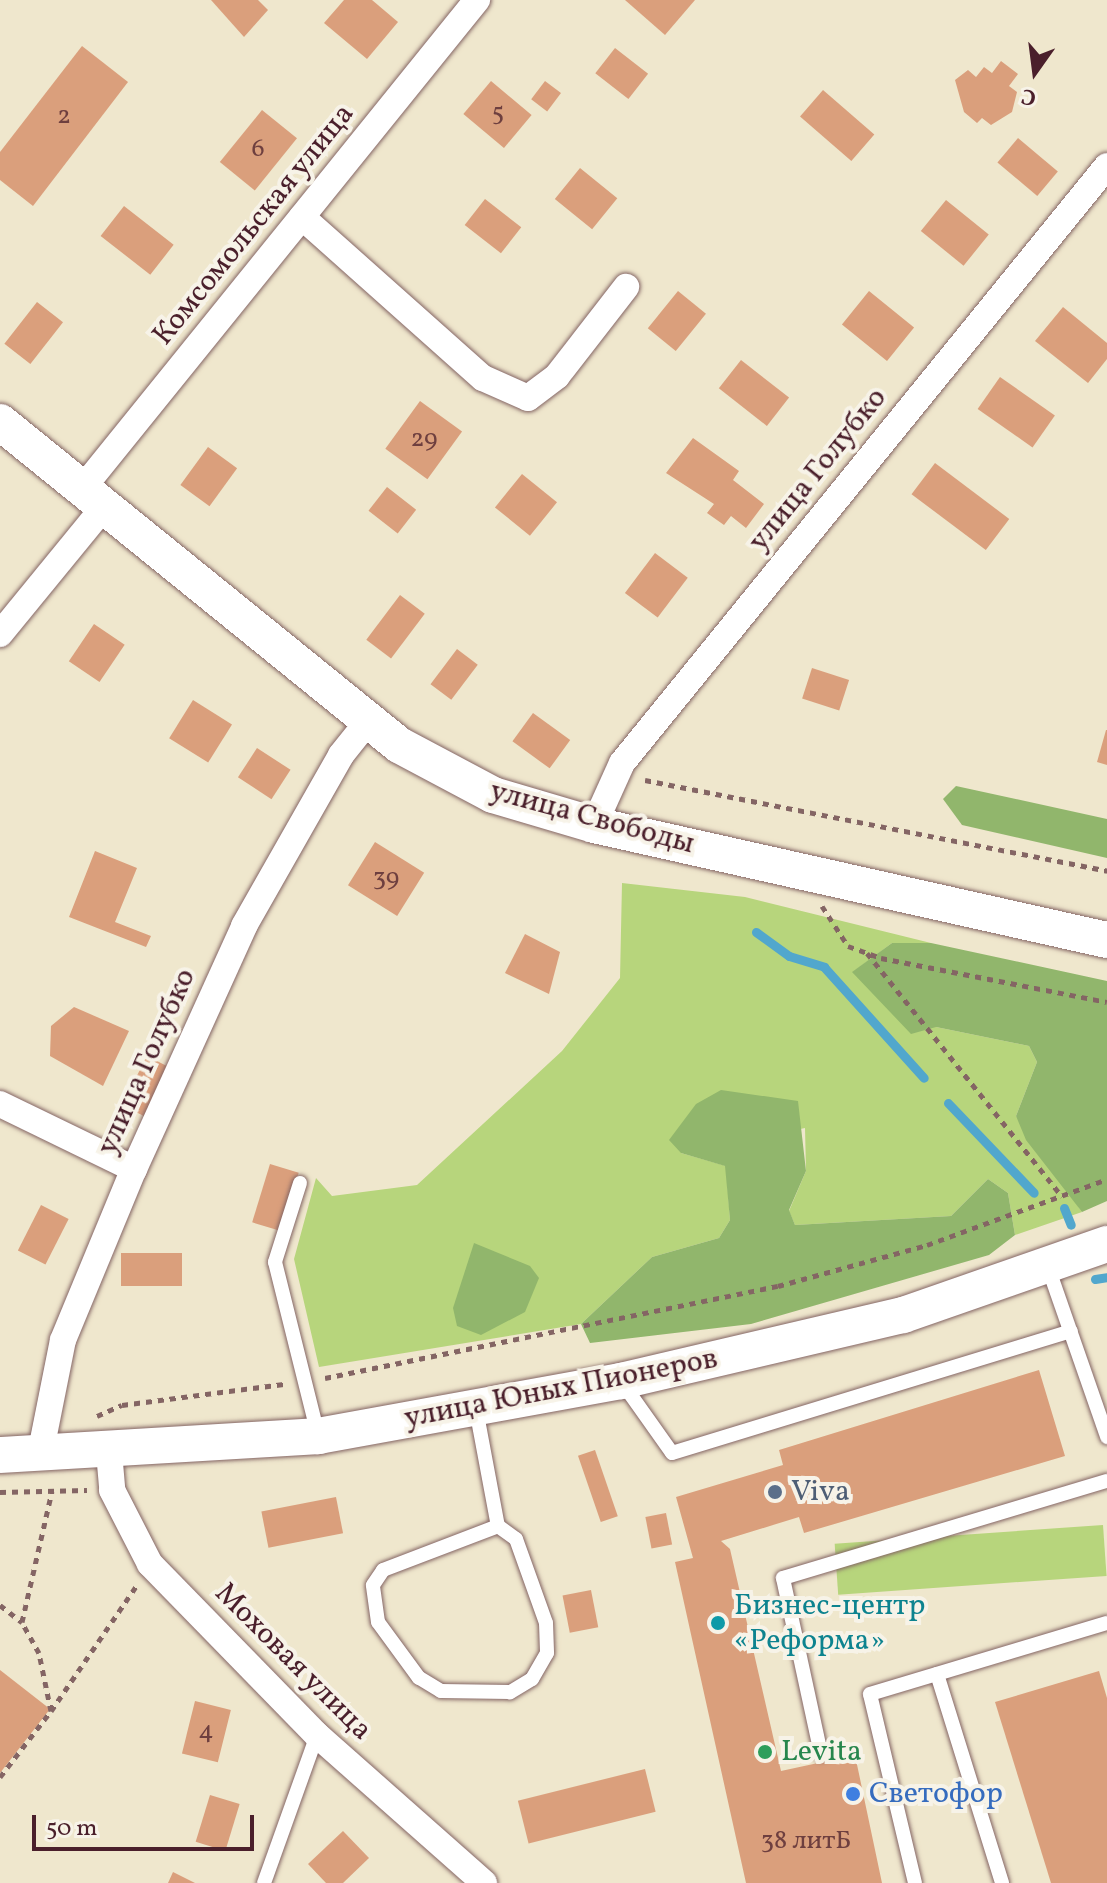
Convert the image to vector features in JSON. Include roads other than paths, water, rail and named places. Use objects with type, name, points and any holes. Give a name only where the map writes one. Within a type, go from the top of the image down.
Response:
[{"type":"main road","name":"улица Свободы","points":[[0,422],[369,720],[493,795],[594,825],[1107,940]]},
{"type":"main road","name":"улица Юных Пионеров","points":[[0,1455],[109,1452],[318,1436],[621,1381],[903,1315],[1049,1270],[1107,1244]]},
{"type":"street","name":"Комсомольская улица","points":[[0,634],[93,498],[302,217],[477,0]]},
{"type":"street","name":"улица Голубко","points":[[594,825],[616,775],[1107,166]]},
{"type":"street","points":[[302,217],[483,378],[528,398],[557,376],[626,287]]},
{"type":"street","name":"улица Голубко","points":[[40,1455],[63,1340],[134,1169],[244,926],[341,755],[369,720]]},
{"type":"street","points":[[0,1104],[134,1169]]},
{"type":"street","name":"Моховая улица","points":[[109,1452],[112,1490],[150,1564],[317,1735],[484,1883]]},
{"type":"lane","points":[[300,1183],[275,1262],[318,1436]]},
{"type":"lane","points":[[1049,1270],[1107,1437]]},
{"type":"lane","points":[[621,1381],[672,1453],[1071,1331]]},
{"type":"lane","points":[[476,1407],[498,1526],[516,1539],[546,1623],[547,1653],[532,1679],[510,1692],[441,1691],[419,1678],[378,1622],[373,1585],[383,1570],[498,1526]]},
{"type":"lane","points":[[821,1754],[783,1578],[1107,1481]]},
{"type":"lane","points":[[915,1883],[870,1694],[1107,1623]]},
{"type":"lane","points":[[937,1674],[1002,1883]]},
{"type":"lane","points":[[264,1883],[317,1735]]},
{"type":"waterway","points":[[756,932],[789,956],[824,967],[924,1078]]},
{"type":"waterway","points":[[948,1103],[1034,1193]]},
{"type":"waterway","points":[[1064,1208],[1071,1225]]},
{"type":"waterway","points":[[1095,1279],[1107,1277]]},
{"type":"place","name":"Viva","points":[[775,1492]]},
{"type":"place","name":"Бизнес-центр «Реформа»","points":[[718,1623]]},
{"type":"place","name":"Levita","points":[[765,1752]]},
{"type":"place","name":"Светофор","points":[[853,1794]]}]
